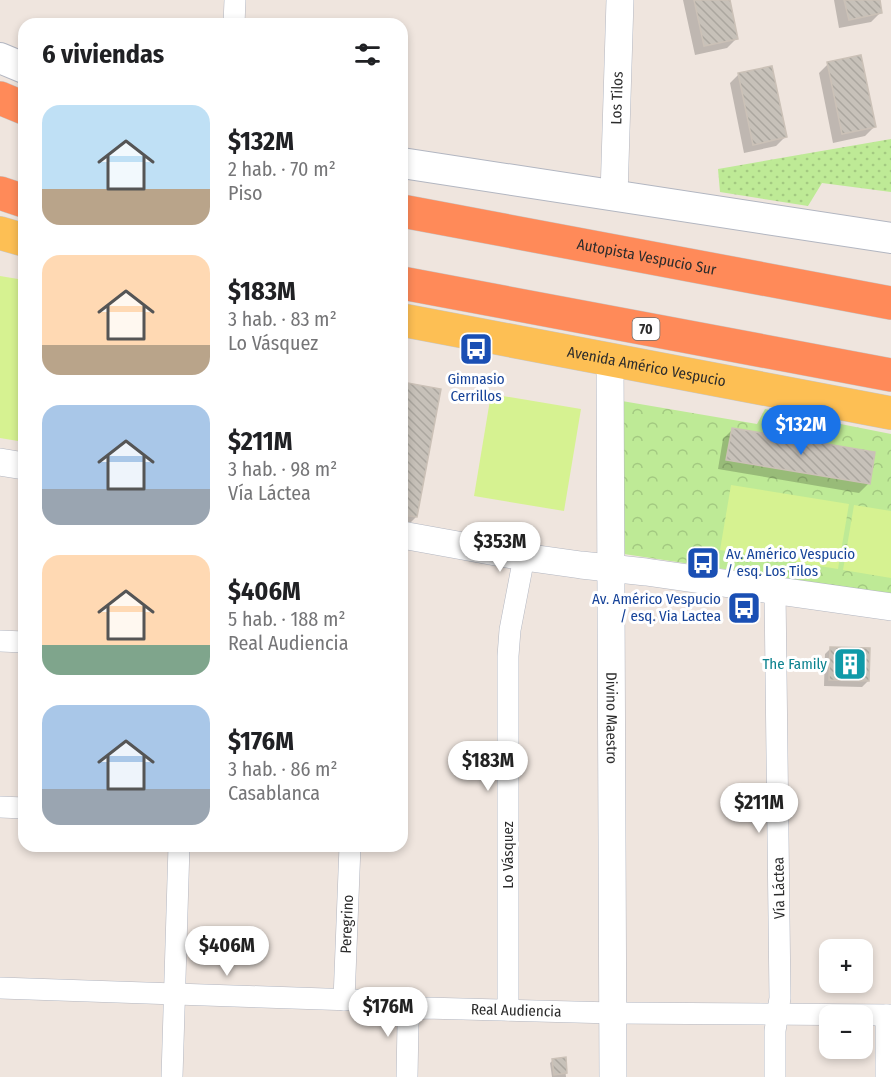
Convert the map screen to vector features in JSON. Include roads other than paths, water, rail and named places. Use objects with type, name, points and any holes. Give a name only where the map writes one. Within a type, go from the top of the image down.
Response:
[{"type":"highway","points":[[0,98],[18,106]]},
{"type":"highway","points":[[0,193],[18,199]]},
{"type":"highway","name":"Autopista Vespucio Sur","points":[[408,212],[891,303]]},
{"type":"highway","name":"70","points":[[408,283],[891,375]]},
{"type":"main road","points":[[0,58],[18,66]]},
{"type":"main road","points":[[408,164],[891,238]]},
{"type":"main road","points":[[0,233],[18,238]]},
{"type":"main road","name":"Avenida Américo Vespucio","points":[[408,321],[891,412]]},
{"type":"street","points":[[234,18],[235,0]]},
{"type":"street","name":"Los Tilos","points":[[614,196],[620,0]]},
{"type":"street","name":"Divino Maestro","points":[[610,360],[614,1077]]},
{"type":"street","points":[[0,462],[18,465]]},
{"type":"street","points":[[408,536],[524,557],[891,607]]},
{"type":"street","name":"Lo Vásquez","points":[[508,1010],[508,656],[510,630],[524,557]]},
{"type":"street","name":"Vía Láctea","points":[[775,591],[780,998],[775,1031],[775,1077]]},
{"type":"street","points":[[0,641],[18,642]]},
{"type":"street","points":[[0,807],[18,808]]},
{"type":"street","points":[[172,1077],[179,852]]},
{"type":"street","name":"Peregrino","points":[[344,1000],[350,852]]},
{"type":"street","name":"Real Audiencia","points":[[0,988],[391,1002],[412,1012],[425,1008],[613,1013],[888,1015]]},
{"type":"street","points":[[407,1077],[408,1024],[412,1012]]},
{"type":"street","points":[[886,1077],[888,1015]]},
{"type":"place","name":"Gimnasio Cerrillos","points":[[476,349]]},
{"type":"place","name":"Av. Américo Vespucio / esq. Los Tilos","points":[[703,563]]},
{"type":"place","name":"Av. Américo Vespucio / esq. Via Lactea","points":[[744,608]]},
{"type":"place","name":"The Family","points":[[850,664]]}]
